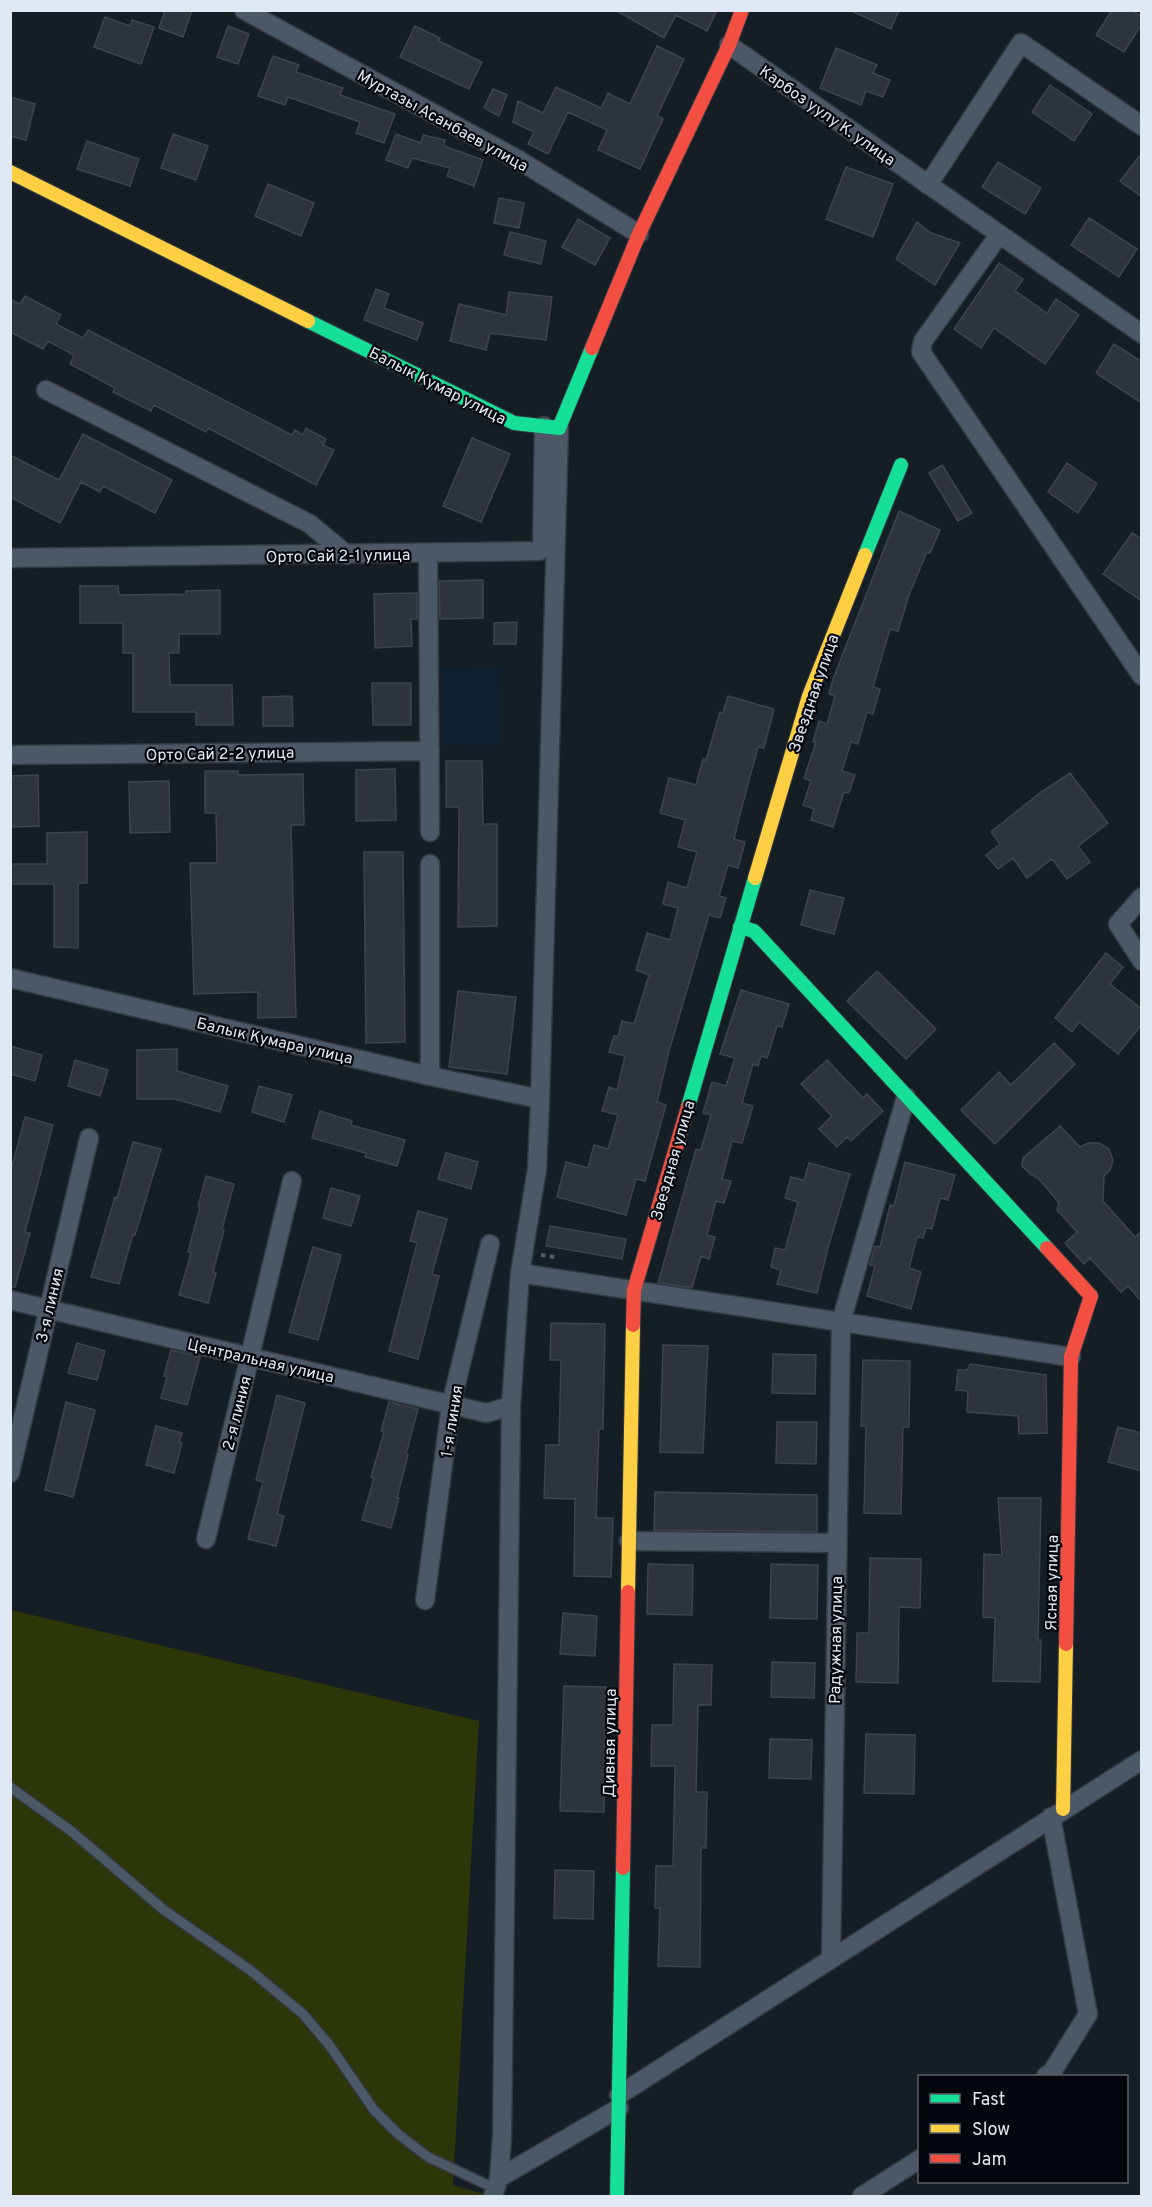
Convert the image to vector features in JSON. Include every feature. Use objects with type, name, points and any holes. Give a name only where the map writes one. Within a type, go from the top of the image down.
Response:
[{"type":"street","name":"Муртазы Асанбаев улица","points":[[244,10],[517,159],[639,234]]},
{"type":"street","points":[[496,2188],[502,2138],[512,1406],[520,1273],[537,1169],[540,1099],[551,427],[729,45],[742,10]]},
{"type":"street","points":[[928,185],[1021,43],[1142,126]]},
{"type":"street","name":"Карбоз уулу К. улица","points":[[729,45],[1142,334]]},
{"type":"street","name":"Балык Кумар улица","points":[[10,172],[514,423],[551,427]]},
{"type":"street","points":[[999,235],[922,341],[921,352],[1140,672]]},
{"type":"street","points":[[46,390],[310,524],[347,555]]},
{"type":"street","name":"Орто Сай 2-1 улица","points":[[10,558],[428,554],[542,550],[551,427]]},
{"type":"street","name":"Звездная улица","points":[[634,1290],[808,696],[901,465]]},
{"type":"street","points":[[428,554],[430,832]]},
{"type":"street","name":"Орто Сай 2-2 улица","points":[[10,755],[430,751]]},
{"type":"street","points":[[430,864],[430,1076]]},
{"type":"street","points":[[1142,897],[1118,924],[1142,961]]},
{"type":"street","points":[[520,1273],[1071,1357],[1091,1296],[754,931],[740,927]]},
{"type":"street","name":"Балык Кумара улица","points":[[10,978],[430,1076],[540,1099]]},
{"type":"street","points":[[841,1322],[906,1096]]},
{"type":"street","name":"3-я линия","points":[[10,1473],[89,1138]]},
{"type":"street","name":"2-я линия","points":[[206,1539],[292,1181]]},
{"type":"street","name":"1-я линия","points":[[425,1600],[451,1405],[490,1244]]},
{"type":"street","name":"Дивная улица","points":[[617,2196],[634,1290]]},
{"type":"street","name":"Центральная улица","points":[[10,1300],[486,1413],[512,1406]]},
{"type":"street","name":"Радужная улица","points":[[831,1958],[841,1322]]},
{"type":"street","name":"Ясная улица","points":[[1057,1813],[1071,1357]]},
{"type":"street","points":[[629,1541],[837,1543]]},
{"type":"street","points":[[496,2188],[831,1958],[1142,1760]]},
{"type":"street","points":[[1048,2075],[1052,2072],[1088,2014],[1057,1813]]},
{"type":"street","points":[[862,2196],[918,2160]]},
{"type":"lane","points":[[10,1787],[71,1831],[164,1910],[250,1970],[303,2014],[330,2046],[374,2110],[398,2134],[428,2157],[496,2188]]},
{"type":"shaded area","points":[[498,668],[499,745],[444,744],[444,669]]},
{"type":"green space","points":[[11,1610],[479,1721],[453,2185],[490,2196],[11,2196]]},
{"type":"building","points":[[165,10],[192,10],[183,37],[159,28]]},
{"type":"building","points":[[615,10],[717,10],[707,31],[676,15],[664,38]]},
{"type":"building","points":[[849,10],[899,10],[891,29]]},
{"type":"building","points":[[1112,10],[1131,10],[1142,17],[1142,24],[1124,52],[1096,35]]},
{"type":"building","points":[[105,17],[130,26],[132,20],[154,27],[141,64],[94,47]]},
{"type":"building","points":[[228,26],[249,34],[238,64],[217,57]]},
{"type":"building","points":[[415,26],[440,38],[439,41],[482,62],[469,89],[400,57]]},
{"type":"building","points":[[657,46],[684,59],[657,116],[663,119],[640,169],[598,150],[607,130],[568,112],[548,154],[528,144],[534,132],[513,122],[518,101],[543,113],[556,87],[601,108],[608,93],[630,104]]},
{"type":"building","points":[[836,48],[877,65],[873,73],[890,80],[883,97],[866,91],[861,105],[820,88]]},
{"type":"building","points":[[273,56],[299,65],[296,72],[343,88],[340,95],[395,114],[384,143],[356,133],[360,122],[288,97],[285,105],[258,96]]},
{"type":"building","points":[[1050,85],[1092,114],[1074,141],[1032,112]]},
{"type":"building","points":[[493,89],[507,95],[499,116],[484,108]]},
{"type":"building","points":[[10,97],[35,104],[26,140],[10,136]]},
{"type":"building","points":[[173,134],[208,146],[196,180],[161,168]]},
{"type":"building","points":[[396,134],[421,143],[423,135],[445,140],[444,146],[483,160],[474,186],[447,176],[450,168],[412,158],[408,168],[386,160]]},
{"type":"building","points":[[87,141],[139,159],[130,186],[77,169]]},
{"type":"building","points":[[1142,153],[1142,197],[1120,181]]},
{"type":"building","points":[[998,162],[1041,188],[1025,214],[982,187]]},
{"type":"building","points":[[846,167],[893,184],[873,237],[826,219]]},
{"type":"building","points":[[268,184],[314,203],[301,236],[255,216]]},
{"type":"building","points":[[499,198],[524,203],[519,228],[494,223]]},
{"type":"building","points":[[1089,218],[1137,249],[1119,277],[1071,245]]},
{"type":"building","points":[[578,219],[610,238],[595,265],[562,247]]},
{"type":"building","points":[[917,222],[931,233],[960,243],[935,285],[896,259]]},
{"type":"building","points":[[510,232],[546,241],[541,264],[504,255]]},
{"type":"building","points":[[999,263],[1023,279],[1015,291],[1047,313],[1056,299],[1079,315],[1045,364],[994,328],[981,348],[954,329]]},
{"type":"building","points":[[376,289],[389,294],[384,308],[423,323],[417,340],[364,320]]},
{"type":"building","points":[[509,292],[552,297],[546,340],[490,333],[486,350],[450,341],[459,304],[506,315]]},
{"type":"building","points":[[25,296],[61,315],[56,324],[83,338],[88,330],[292,435],[295,430],[303,435],[306,428],[326,439],[323,445],[334,450],[316,485],[208,428],[206,432],[154,405],[151,411],[113,392],[115,388],[70,364],[74,355],[48,341],[43,349],[10,332],[10,299],[20,304]]},
{"type":"building","points":[[1114,344],[1142,362],[1142,403],[1096,373]]},
{"type":"building","points":[[83,434],[172,480],[155,513],[103,486],[100,492],[81,482],[60,523],[10,497],[10,455],[59,480]]},
{"type":"building","points":[[472,438],[510,454],[481,522],[443,506]]},
{"type":"building","points":[[1067,463],[1097,484],[1078,513],[1048,492]]},
{"type":"building","points":[[942,465],[972,513],[958,521],[929,473]]},
{"type":"building","points":[[899,511],[940,530],[930,553],[927,552],[909,595],[898,631],[890,629],[873,687],[880,689],[873,714],[867,712],[858,744],[851,742],[842,771],[855,775],[849,793],[844,792],[833,827],[811,820],[814,809],[803,805],[811,781],[804,778],[816,742],[813,742],[819,721],[827,724],[835,696],[829,694],[833,679]]},
{"type":"building","points":[[1132,533],[1142,539],[1142,601],[1103,574]]},
{"type":"building","points":[[483,580],[483,618],[440,619],[439,581]]},
{"type":"building","points":[[80,586],[118,586],[119,595],[186,594],[186,591],[220,590],[220,634],[179,634],[179,653],[169,653],[170,685],[232,685],[233,725],[196,725],[196,712],[133,712],[133,653],[123,653],[123,623],[80,623]]},
{"type":"building","points":[[417,593],[417,619],[411,619],[412,646],[375,648],[374,594]]},
{"type":"building","points":[[517,622],[516,644],[494,644],[494,623]]},
{"type":"building","points":[[372,683],[411,683],[411,725],[373,725]]},
{"type":"building","points":[[292,696],[293,726],[263,726],[263,697]]},
{"type":"building","points":[[728,696],[774,709],[764,748],[758,747],[734,839],[745,842],[738,868],[728,865],[719,896],[726,898],[720,918],[709,915],[669,1051],[657,1102],[666,1105],[645,1181],[636,1179],[626,1215],[557,1197],[566,1162],[588,1168],[594,1145],[608,1149],[618,1115],[602,1111],[609,1087],[617,1090],[625,1056],[609,1052],[614,1036],[618,1037],[622,1021],[634,1024],[649,975],[636,970],[647,933],[670,940],[678,908],[663,904],[668,882],[687,888],[697,852],[678,847],[685,820],[660,813],[669,778],[696,785],[703,759],[706,760],[720,712],[723,713]]},
{"type":"building","points":[[446,761],[482,761],[483,824],[497,824],[497,926],[458,927],[459,807],[446,807]]},
{"type":"building","points":[[395,769],[396,820],[356,821],[356,770]]},
{"type":"building","points":[[205,771],[238,771],[238,775],[303,774],[304,825],[291,825],[296,1017],[258,1018],[258,992],[194,994],[190,863],[217,863],[216,813],[205,813]]},
{"type":"building","points":[[1070,773],[1108,823],[1078,846],[1090,862],[1067,879],[1052,859],[1027,878],[1013,858],[998,869],[986,855],[1000,844],[991,832],[1041,792]]},
{"type":"building","points":[[38,775],[39,826],[10,827],[10,776]]},
{"type":"building","points":[[169,781],[170,832],[130,833],[129,782]]},
{"type":"building","points":[[87,832],[87,883],[78,883],[78,948],[54,947],[54,884],[10,884],[10,864],[47,864],[47,833]]},
{"type":"building","points":[[364,852],[403,852],[405,1042],[366,1043]]},
{"type":"building","points":[[810,890],[844,898],[834,934],[801,925]]},
{"type":"building","points":[[1106,953],[1123,967],[1110,984],[1142,1009],[1142,1024],[1118,1054],[1079,1022],[1072,1032],[1055,1018]]},
{"type":"building","points":[[877,971],[936,1029],[906,1059],[847,1001]]},
{"type":"building","points":[[741,990],[789,1004],[782,1027],[777,1026],[767,1058],[761,1056],[758,1066],[753,1064],[742,1103],[753,1106],[742,1143],[732,1141],[722,1179],[731,1181],[724,1203],[716,1201],[707,1235],[715,1237],[709,1259],[701,1256],[692,1288],[658,1283],[696,1149],[701,1150],[711,1115],[703,1113],[712,1082],[726,1086],[735,1058],[720,1054]]},
{"type":"building","points":[[458,991],[516,997],[507,1074],[449,1067]]},
{"type":"building","points":[[1054,1043],[1075,1064],[995,1144],[961,1110],[999,1072],[1011,1085]]},
{"type":"building","points":[[10,1046],[42,1055],[35,1081],[10,1074]]},
{"type":"building","points":[[177,1049],[177,1071],[228,1086],[220,1112],[175,1099],[137,1099],[137,1050]]},
{"type":"building","points":[[75,1060],[108,1070],[100,1096],[68,1086]]},
{"type":"building","points":[[827,1060],[863,1098],[867,1094],[883,1111],[851,1141],[847,1137],[837,1147],[819,1129],[832,1116],[801,1084]]},
{"type":"building","points":[[259,1086],[292,1095],[284,1122],[252,1112]]},
{"type":"building","points":[[320,1111],[352,1121],[351,1125],[405,1140],[397,1166],[365,1157],[366,1153],[312,1138]]},
{"type":"building","points":[[25,1117],[53,1125],[25,1232],[30,1233],[15,1287],[10,1287],[10,1174]]},
{"type":"building","points":[[1060,1126],[1080,1147],[1088,1143],[1099,1143],[1109,1149],[1113,1160],[1110,1170],[1104,1176],[1103,1201],[1135,1237],[1142,1231],[1142,1302],[1128,1286],[1121,1292],[1090,1258],[1084,1264],[1065,1243],[1077,1232],[1057,1210],[1059,1203],[1039,1179],[1022,1166],[1023,1158]]},
{"type":"building","points":[[133,1142],[161,1149],[119,1284],[91,1277]]},
{"type":"building","points":[[446,1153],[478,1162],[471,1189],[438,1179]]},
{"type":"building","points":[[905,1162],[955,1175],[948,1200],[940,1198],[932,1229],[926,1228],[923,1238],[917,1237],[909,1268],[921,1272],[911,1309],[867,1296],[875,1266],[870,1265],[875,1246],[880,1247],[890,1205],[894,1206]]},
{"type":"building","points":[[809,1163],[850,1174],[817,1293],[777,1284],[781,1270],[771,1267],[775,1248],[785,1250],[798,1202],[785,1198],[791,1177],[804,1180]]},
{"type":"building","points":[[206,1176],[234,1184],[222,1229],[224,1230],[213,1272],[216,1273],[208,1303],[179,1295],[191,1253],[188,1252]]},
{"type":"building","points":[[331,1188],[360,1196],[351,1226],[323,1218]]},
{"type":"building","points":[[418,1211],[447,1219],[432,1274],[439,1276],[418,1359],[389,1351],[417,1243],[410,1241]]},
{"type":"building","points":[[550,1226],[626,1239],[622,1259],[546,1246]]},
{"type":"building","points":[[313,1247],[341,1255],[318,1340],[289,1332]]},
{"type":"building","points":[[551,1323],[605,1324],[603,1429],[599,1429],[596,1518],[613,1518],[611,1577],[574,1576],[575,1499],[544,1498],[546,1445],[559,1445],[561,1360],[550,1360]]},
{"type":"building","points":[[77,1343],[105,1351],[97,1380],[68,1373]]},
{"type":"building","points":[[663,1345],[708,1346],[703,1453],[660,1452]]},
{"type":"building","points":[[171,1350],[200,1357],[187,1405],[161,1398]]},
{"type":"building","points":[[773,1354],[816,1355],[815,1394],[772,1393]]},
{"type":"building","points":[[863,1360],[910,1361],[909,1427],[903,1427],[901,1514],[864,1513],[866,1426],[861,1426]]},
{"type":"building","points":[[970,1364],[1046,1375],[1047,1433],[1019,1434],[1018,1416],[967,1412],[968,1391],[956,1390],[958,1370],[967,1370]]},
{"type":"building","points":[[277,1395],[305,1403],[277,1514],[284,1516],[276,1546],[248,1539],[263,1482],[256,1480]]},
{"type":"building","points":[[66,1402],[95,1410],[73,1497],[45,1490]]},
{"type":"building","points":[[389,1402],[418,1409],[391,1528],[362,1520],[374,1478],[371,1477],[384,1432],[381,1431]]},
{"type":"building","points":[[777,1422],[817,1422],[816,1464],[776,1463]]},
{"type":"building","points":[[156,1426],[182,1433],[179,1442],[182,1443],[174,1473],[146,1465]]},
{"type":"building","points":[[1118,1427],[1142,1433],[1142,1471],[1108,1462]]},
{"type":"building","points":[[655,1492],[817,1495],[817,1532],[654,1530]]},
{"type":"building","points":[[998,1498],[1041,1498],[1038,1640],[1041,1640],[1040,1682],[993,1681],[995,1618],[983,1617],[984,1554],[1002,1555]]},
{"type":"building","points":[[870,1558],[921,1559],[920,1608],[899,1607],[898,1683],[856,1682],[857,1633],[869,1633]]},
{"type":"building","points":[[648,1564],[693,1565],[692,1615],[647,1614]]},
{"type":"building","points":[[771,1564],[818,1565],[817,1619],[770,1618]]},
{"type":"building","points":[[563,1613],[597,1616],[595,1656],[560,1654]]},
{"type":"building","points":[[772,1662],[815,1663],[814,1698],[771,1697]]},
{"type":"building","points":[[674,1664],[712,1665],[711,1705],[698,1705],[696,1792],[707,1792],[706,1848],[701,1848],[700,1967],[658,1966],[660,1908],[655,1908],[656,1866],[673,1866],[675,1766],[651,1766],[652,1725],[673,1725]]},
{"type":"building","points":[[564,1686],[606,1687],[604,1812],[560,1811]]},
{"type":"building","points":[[866,1734],[915,1735],[914,1794],[864,1793]]},
{"type":"building","points":[[770,1739],[812,1740],[811,1779],[769,1778]]},
{"type":"building","points":[[555,1870],[594,1871],[593,1919],[554,1918]]},
{"type":"traffic: fast","points":[[308,321],[514,423],[559,428],[592,348]]},
{"type":"traffic: fast","points":[[865,555],[901,465]]},
{"type":"traffic: fast","points":[[688,1107],[755,878]]},
{"type":"traffic: fast","points":[[740,927],[754,931],[1047,1248]]},
{"type":"traffic: fast","points":[[617,2196],[623,1868]]},
{"type":"traffic: slow","points":[[10,172],[308,321]]},
{"type":"traffic: slow","points":[[755,878],[809,696],[865,555]]},
{"type":"traffic: slow","points":[[628,1592],[633,1325]]},
{"type":"traffic: slow","points":[[1063,1809],[1066,1644]]},
{"type":"traffic: jam","points":[[592,348],[639,234],[729,45],[742,10]]},
{"type":"traffic: jam","points":[[633,1325],[634,1290],[688,1107]]},
{"type":"traffic: jam","points":[[1047,1248],[1091,1296],[1071,1357],[1066,1644]]},
{"type":"traffic: jam","points":[[623,1868],[628,1592]]}]
